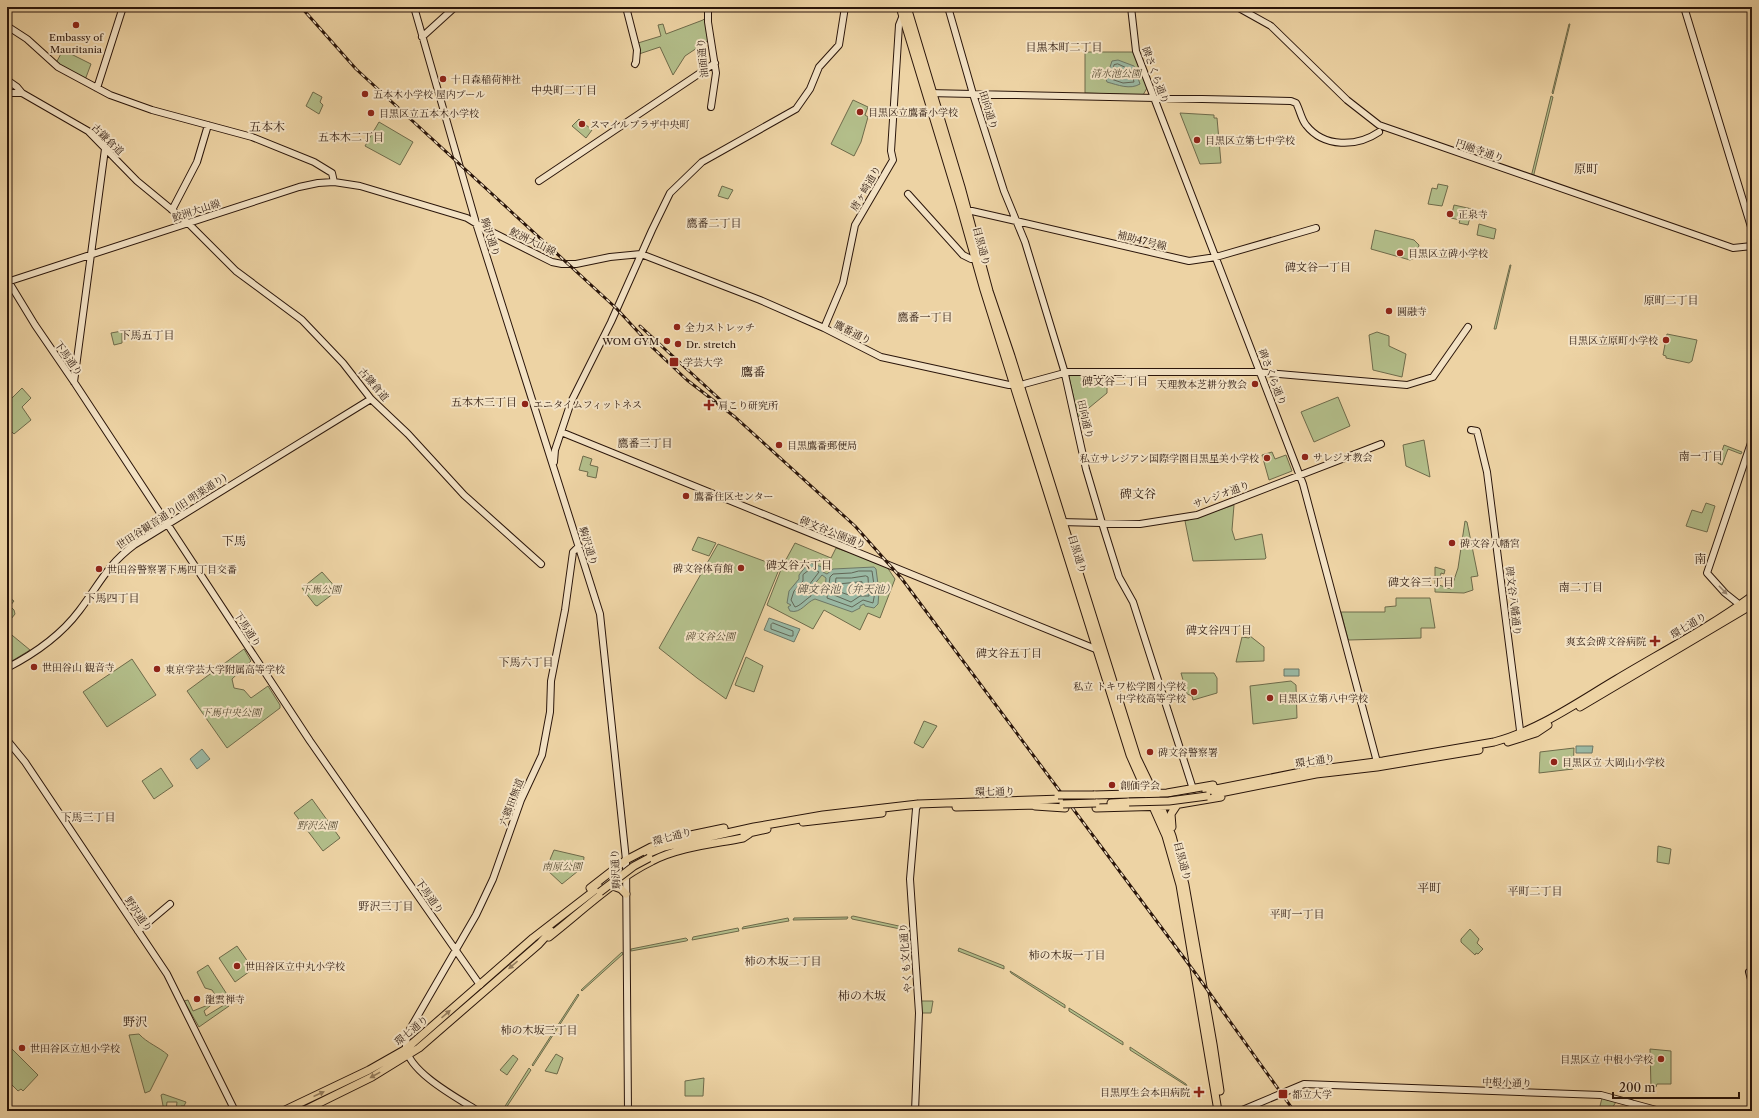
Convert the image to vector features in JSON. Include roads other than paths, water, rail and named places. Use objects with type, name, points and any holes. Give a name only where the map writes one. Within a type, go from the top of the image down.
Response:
[{"type":"main road","name":"目黒通り","points":[[900,7],[929,93],[1130,755],[1142,780],[1151,794]]},
{"type":"main road","name":"目黒通り","points":[[907,7],[929,93]]},
{"type":"main road","name":"目黒通り","points":[[965,211],[975,258],[1062,522],[1137,758],[1151,794],[1172,836],[1185,885],[1213,1044],[1223,1111]]},
{"type":"main road","name":"環七通り","points":[[1281,778],[1377,767],[1486,749],[1521,736],[1740,605],[1752,596]]},
{"type":"main road","name":"環七通り","points":[[284,1111],[407,1052],[480,985],[546,934],[599,890],[648,856],[752,829],[917,806],[1095,801],[1168,797],[1207,793],[1281,778],[1494,742],[1536,733],[1752,605]]},
{"type":"main road","points":[[1130,798],[1242,780],[1281,778]]},
{"type":"main road","points":[[1095,801],[1157,807],[1177,805],[1249,792],[1281,778]]},
{"type":"main road","points":[[1130,798],[1139,788],[1142,780]]},
{"type":"main road","points":[[1172,836],[1170,819],[1177,805]]},
{"type":"main road","name":"目黒通り","points":[[1157,807],[1180,885],[1218,1111]]},
{"type":"main road","points":[[740,825],[752,829],[743,838],[684,850],[658,859],[613,886],[548,938],[536,941],[541,928],[626,860],[651,847],[681,837],[740,825]]},
{"type":"main road","points":[[606,876],[611,875],[614,878],[615,882],[613,886]]},
{"type":"main road","points":[[613,886],[620,888],[626,894]]},
{"type":"main road","name":"環七通り","points":[[303,1111],[372,1077],[407,1052],[536,941]]},
{"type":"street","points":[[97,88],[123,7]]},
{"type":"street","name":"駒沢通り","points":[[414,7],[476,223],[600,614],[626,860],[628,1111]]},
{"type":"street","points":[[422,37],[455,7]]},
{"type":"street","points":[[626,7],[637,50],[635,64]]},
{"type":"street","name":"油面通り","points":[[708,7],[708,22],[716,73],[711,107]]},
{"type":"street","points":[[553,464],[561,432],[571,402],[608,328],[668,197],[681,181],[702,162],[796,109],[810,89],[819,67],[839,45],[845,7]]},
{"type":"street","name":"田向通り","points":[[948,7],[973,94],[1004,191],[1025,242],[1065,373],[1086,469],[1102,523],[1119,577],[1135,609],[1193,789]]},
{"type":"street","name":"碑さくら通り","points":[[1131,7],[1134,44],[1300,475],[1333,592],[1377,762]]},
{"type":"street","name":"円融寺通り","points":[[1237,7],[1271,26],[1347,100],[1379,125],[1734,248],[1752,246]]},
{"type":"street","points":[[1684,7],[1752,230]]},
{"type":"street","name":"唐ヶ崎通り","points":[[824,328],[843,283],[855,225],[893,160],[892,150],[899,25],[903,15]]},
{"type":"street","points":[[7,26],[25,38],[58,67],[97,88],[144,108],[252,137],[314,162],[330,172],[333,175],[334,182]]},
{"type":"street","points":[[540,181],[715,63]]},
{"type":"street","name":"古鎌倉道","points":[[7,80],[17,87],[22,93],[88,131],[137,181],[188,223],[236,271],[302,320],[343,363],[371,398],[408,434],[464,495],[541,564]]},
{"type":"street","name":"古鎌倉道","points":[[7,90],[11,93],[22,93]]},
{"type":"street","points":[[929,93],[1293,101],[1297,104],[1306,125],[1321,139],[1333,142],[1352,142],[1368,139],[1379,132]]},
{"type":"street","points":[[172,210],[199,159],[208,125]]},
{"type":"street","points":[[74,382],[105,149]]},
{"type":"street","name":"鮫洲大山線","points":[[7,281],[299,187],[318,183],[334,182],[360,186],[467,218],[544,259],[562,264],[641,254]]},
{"type":"street","points":[[908,194],[963,254],[971,259],[975,258]]},
{"type":"street","name":"補助47号線","points":[[965,211],[1016,221],[1189,261],[1216,257],[1316,228]]},
{"type":"street","name":"鷹番通り","points":[[641,254],[760,300],[824,328],[881,357],[1009,385],[1065,373],[1261,373],[1407,385],[1433,376],[1468,327]]},
{"type":"street","name":"下馬通り","points":[[7,281],[310,741],[480,985]]},
{"type":"street","name":"世田谷観音通り(旧 明薬通り)","points":[[7,668],[55,638],[79,612],[103,575],[118,558],[134,545],[371,398]]},
{"type":"street","name":"碑文谷八幡通り","points":[[1471,430],[1477,431],[1487,472],[1521,736]]},
{"type":"street","name":"碑文谷公園通り","points":[[561,432],[1098,650]]},
{"type":"street","points":[[1740,605],[1725,593],[1707,573],[1752,440]]},
{"type":"street","name":"サレジオ通り","points":[[1062,522],[1140,524],[1197,515],[1381,444]]},
{"type":"street","name":"六郷田無道","points":[[407,1052],[407,1038],[410,1029],[476,915],[493,879],[521,800],[542,755],[550,712],[551,681],[565,610],[573,552],[579,546]]},
{"type":"street","name":"野沢通り","points":[[7,740],[25,762],[167,974],[236,1111]]},
{"type":"street","name":"やくも文化通り","points":[[915,1111],[919,1013],[910,879],[917,806]]},
{"type":"street","points":[[138,931],[170,904]]},
{"type":"street","points":[[1749,972],[1752,983]]},
{"type":"street","points":[[407,1052],[426,1077],[478,1111]]},
{"type":"street","name":"中根小通り","points":[[1240,1111],[1304,1084],[1601,1095],[1660,1111]]},
{"type":"street","points":[[1631,1103],[1631,1111]]},
{"type":"water","points":[[1118,60],[1134,66],[1140,84],[1128,87],[1107,82],[1106,79],[1112,61]]},
{"type":"water","name":"碑文谷池（弁天池）","points":[[810,563],[822,567],[823,572],[827,574],[833,569],[874,567],[876,569],[879,592],[878,604],[874,608],[865,606],[864,604],[852,612],[815,599],[797,611],[790,611],[788,607],[791,605],[787,603],[789,591],[799,579],[799,575]],"holes":[[[822,575],[826,578],[825,591],[823,594],[817,594],[814,591],[813,586]]]},
{"type":"water","points":[[769,618],[800,629],[794,642],[764,630]]},
{"type":"water","points":[[1284,669],[1299,669],[1299,676],[1284,676]]},
{"type":"water","points":[[1576,746],[1593,746],[1592,753],[1576,753]]},
{"type":"water","points":[[202,749],[210,759],[197,769],[190,759]]},
{"type":"railway","points":[[301,7],[356,69],[616,308],[653,348],[687,380],[735,417],[855,526],[902,579],[1196,974],[1294,1111]]},
{"type":"railway","points":[[640,326],[726,405]]},
{"type":"place","name":"Embassy of Mauritania","points":[[76,25]]},
{"type":"place","name":"十日森稲荷神社","points":[[443,79]]},
{"type":"place","name":"五本木小学校 屋内プール","points":[[365,94]]},
{"type":"place","name":"目黒区立鷹番小学校","points":[[860,112]]},
{"type":"place","name":"目黒区立五本木小学校","points":[[371,113]]},
{"type":"place","name":"スマイルプラザ中央町","points":[[582,124]]},
{"type":"place","name":"目黒区立第七中学校","points":[[1197,140]]},
{"type":"place","name":"正泉寺","points":[[1450,214]]},
{"type":"place","name":"目黒区立碑小学校","points":[[1400,253]]},
{"type":"place","name":"圓融寺","points":[[1389,311]]},
{"type":"place","name":"全力ストレッチ","points":[[677,327]]},
{"type":"place","name":"目黒区立原町小学校","points":[[1666,340]]},
{"type":"place","name":"WOM GYM","points":[[667,341]]},
{"type":"place","name":"Dr. stretch","points":[[678,344]]},
{"type":"place","name":"学芸大学","points":[[674,362]]},
{"type":"place","name":"天理教本芝耕分教会","points":[[1255,384]]},
{"type":"place","name":"エニタイムフィットネス","points":[[525,404]]},
{"type":"place","name":"肩こり研究所","points":[[709,405]]},
{"type":"place","name":"目黒鷹番郵便局","points":[[779,445]]},
{"type":"place","name":"サレジオ教会","points":[[1305,457]]},
{"type":"place","name":"私立サレジアン国際学園目黒星美小学校","points":[[1267,458]]},
{"type":"place","name":"鷹番住区センター","points":[[686,496]]},
{"type":"place","name":"碑文谷八幡宮","points":[[1452,543]]},
{"type":"place","name":"碑文谷体育館","points":[[741,568]]},
{"type":"place","name":"世田谷警察署下馬四丁目交番","points":[[99,569]]},
{"type":"place","name":"爽玄会碑文谷病院","points":[[1655,641]]},
{"type":"place","name":"世田谷山 観音寺","points":[[34,667]]},
{"type":"place","name":"東京学芸大学附属高等学校","points":[[157,669]]},
{"type":"place","name":"私立 トキワ松学園小学校 中学校高等学校","points":[[1194,692]]},
{"type":"place","name":"目黒区立第八中学校","points":[[1270,698]]},
{"type":"place","name":"碑文谷警察署","points":[[1150,752]]},
{"type":"place","name":"目黒区立 大岡山小学校","points":[[1554,762]]},
{"type":"place","name":"創価学会","points":[[1112,785]]},
{"type":"place","name":"世田谷区立中丸小学校","points":[[237,966]]},
{"type":"place","name":"龍雲禅寺","points":[[197,999]]},
{"type":"place","name":"世田谷区立旭小学校","points":[[22,1048]]},
{"type":"place","name":"目黒区立 中根小学校","points":[[1661,1059]]},
{"type":"place","name":"目黒厚生会本田病院","points":[[1199,1092]]},
{"type":"place","name":"都立大学","points":[[1283,1094]]},
{"type":"district","name":"目黒本町二丁目","points":[[1064,47]]},
{"type":"district","name":"中央町二丁目","points":[[564,90]]},
{"type":"district","name":"五本木","points":[[267,127]]},
{"type":"district","name":"五本木二丁目","points":[[351,137]]},
{"type":"district","name":"原町","points":[[1586,169]]},
{"type":"district","name":"鷹番二丁目","points":[[714,223]]},
{"type":"district","name":"碑文谷一丁目","points":[[1318,267]]},
{"type":"district","name":"原町二丁目","points":[[1671,300]]},
{"type":"district","name":"鷹番一丁目","points":[[925,317]]},
{"type":"district","name":"下馬五丁目","points":[[147,335]]},
{"type":"district","name":"鷹番","points":[[753,372]]},
{"type":"district","name":"碑文谷二丁目","points":[[1115,381]]},
{"type":"district","name":"五本木三丁目","points":[[484,402]]},
{"type":"district","name":"鷹番三丁目","points":[[645,443]]},
{"type":"district","name":"南一丁目","points":[[1701,456]]},
{"type":"district","name":"碑文谷","points":[[1138,494]]},
{"type":"district","name":"下馬","points":[[234,541]]},
{"type":"district","name":"南","points":[[1700,559]]},
{"type":"district","name":"碑文谷六丁目","points":[[799,565]]},
{"type":"district","name":"碑文谷三丁目","points":[[1421,582]]},
{"type":"district","name":"南二丁目","points":[[1581,587]]},
{"type":"district","name":"下馬四丁目","points":[[112,598]]},
{"type":"district","name":"碑文谷四丁目","points":[[1219,630]]},
{"type":"district","name":"碑文谷五丁目","points":[[1009,653]]},
{"type":"district","name":"下馬六丁目","points":[[526,662]]},
{"type":"district","name":"下馬三丁目","points":[[88,817]]},
{"type":"district","name":"平町","points":[[1429,888]]},
{"type":"district","name":"平町二丁目","points":[[1535,891]]},
{"type":"district","name":"野沢三丁目","points":[[386,906]]},
{"type":"district","name":"平町一丁目","points":[[1297,914]]},
{"type":"district","name":"柿の木坂一丁目","points":[[1067,955]]},
{"type":"district","name":"柿の木坂二丁目","points":[[783,961]]},
{"type":"district","name":"柿の木坂","points":[[862,996]]},
{"type":"district","name":"野沢","points":[[135,1022]]},
{"type":"district","name":"柿の木坂三丁目","points":[[539,1030]]},
{"type":"park label","name":"清水池公園","points":[[1116,73]]},
{"type":"park label","name":"下馬公園","points":[[321,589]]},
{"type":"park label","name":"碑文谷公園","points":[[710,636]]},
{"type":"park label","name":"下馬中央公園","points":[[231,712]]},
{"type":"park label","name":"野沢公園","points":[[317,825]]},
{"type":"park label","name":"南原公園","points":[[562,866]]}]
